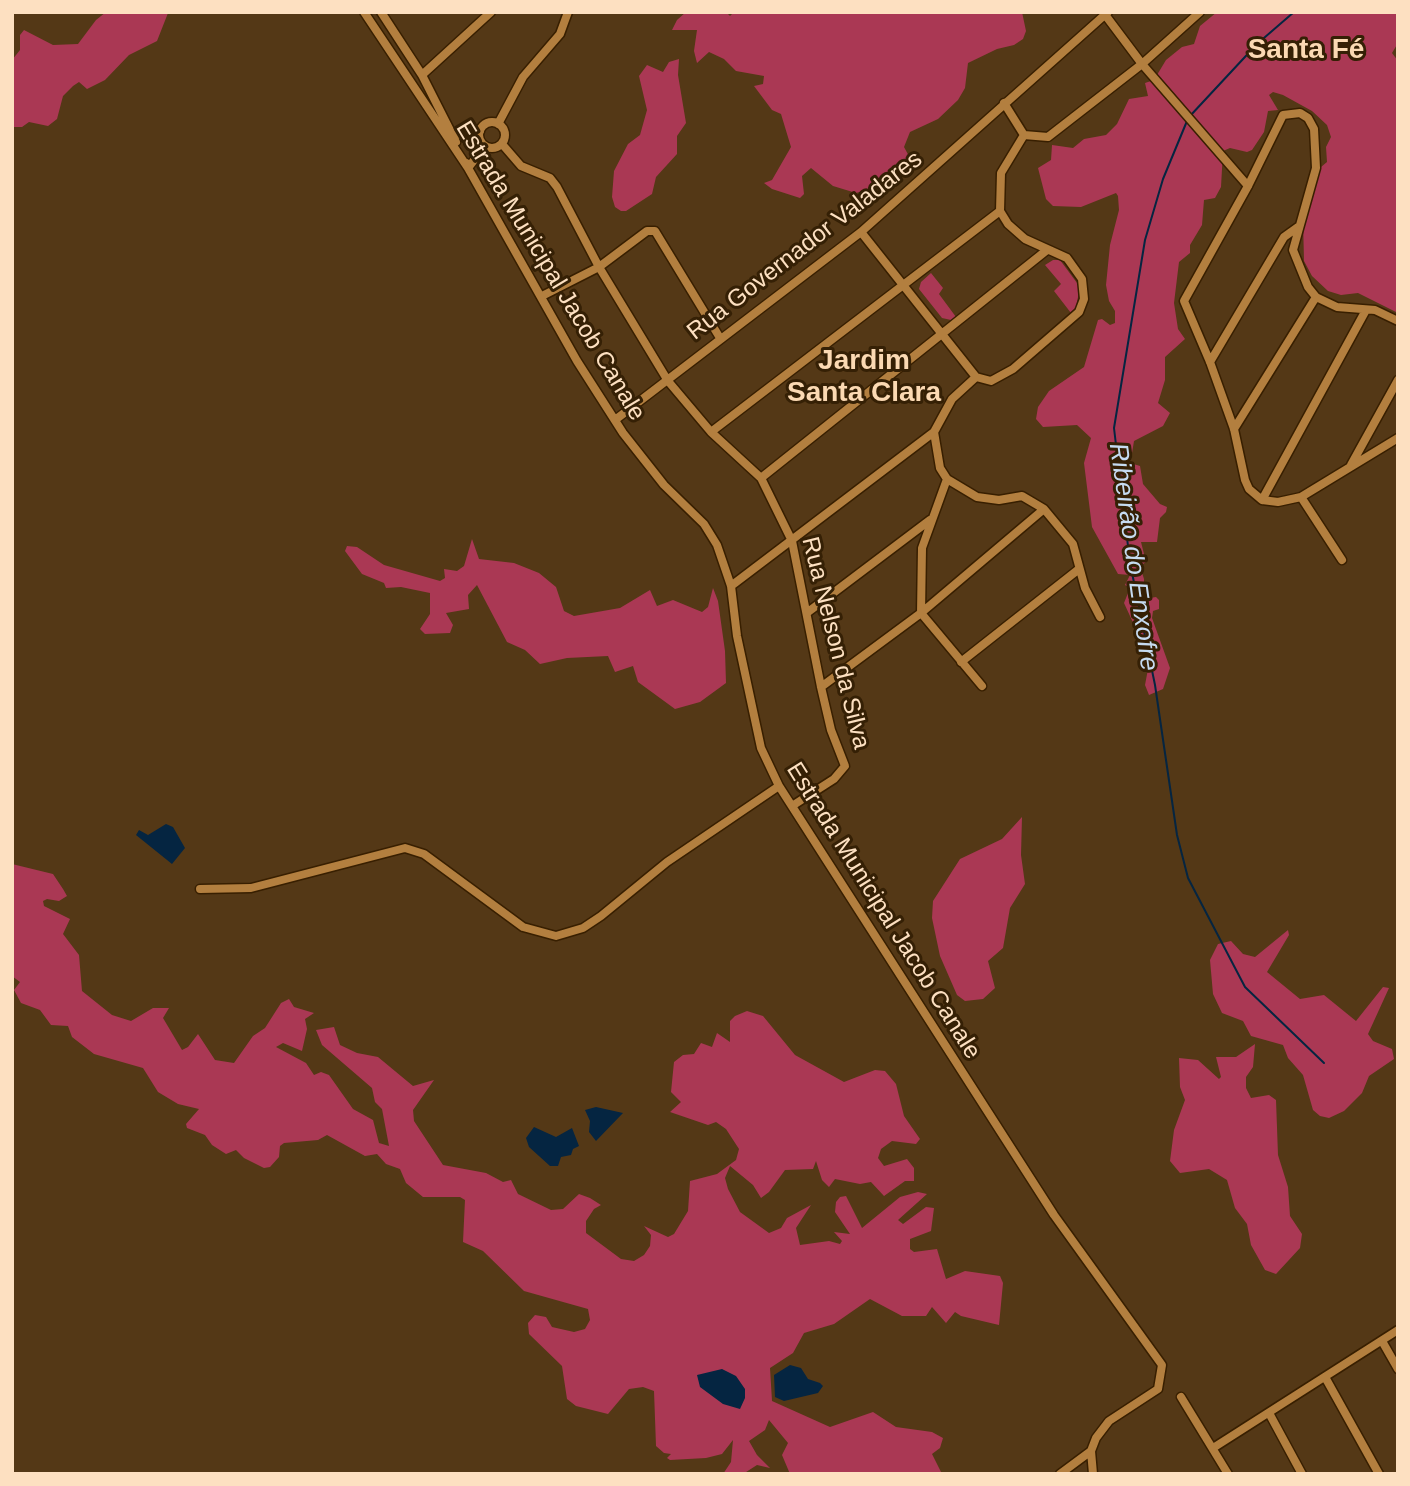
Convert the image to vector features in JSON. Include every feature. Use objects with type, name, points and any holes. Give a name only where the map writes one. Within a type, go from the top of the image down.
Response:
[{"type":"street","points":[[422,75],[491,12]]},
{"type":"street","points":[[498,124],[523,77],[560,34],[568,12]]},
{"type":"street","points":[[1024,135],[1048,137],[1142,64],[1200,12]]},
{"type":"street","points":[[365,14],[383,13],[422,75],[468,167],[485,146]]},
{"type":"street","points":[[1105,13],[1142,64],[1248,186]]},
{"type":"street","name":"Rua Governador Valadares","points":[[615,420],[861,232],[1105,13]]},
{"type":"street","name":"Estrada Municipal Jacob Canale","points":[[365,14],[468,167],[615,420],[664,485],[704,524],[717,545],[731,586],[737,636],[761,748],[779,786],[1054,1215],[1162,1365],[1158,1389],[1109,1421],[1091,1451]]},
{"type":"street","points":[[1004,103],[1024,135]]},
{"type":"street","points":[[1398,321],[1388,315],[1337,307],[1316,297],[1294,256],[1298,227],[1316,168],[1314,129],[1308,118],[1290,113],[1283,115],[1248,186],[1184,301],[1234,429],[1245,480],[1249,489],[1262,500],[1278,502],[1301,497],[1398,438]]},
{"type":"street","points":[[452,134],[467,135],[480,131],[490,122],[498,124],[504,131],[502,144],[494,148],[485,146],[480,139],[480,131]]},
{"type":"street","points":[[861,232],[901,286],[976,377],[991,381],[998,379],[1079,312],[1084,299],[1082,279],[1067,258],[1025,239],[1000,211],[1001,173],[1024,135]]},
{"type":"street","name":"Rua Nelson da Silva","points":[[502,144],[521,166],[550,178],[558,187],[599,267],[668,381],[711,432],[761,478],[792,541],[831,730],[845,766],[834,779],[792,806]]},
{"type":"street","points":[[711,432],[1000,211]]},
{"type":"street","points":[[1210,362],[1284,237],[1298,227]]},
{"type":"street","points":[[542,296],[599,267],[648,231],[655,232],[720,338]]},
{"type":"street","points":[[761,478],[943,336],[1046,250]]},
{"type":"street","points":[[1234,429],[1316,297]]},
{"type":"street","points":[[1262,500],[1366,310]]},
{"type":"street","points":[[731,586],[934,432],[952,399],[976,377]]},
{"type":"street","points":[[1350,467],[1398,380]]},
{"type":"street","points":[[934,432],[940,468],[947,479],[977,497],[999,499],[1022,496],[1044,509],[1073,544],[1079,569],[1100,617]]},
{"type":"street","points":[[947,479],[922,548],[921,612],[982,686]]},
{"type":"street","points":[[1301,497],[1342,560]]},
{"type":"street","points":[[821,687],[921,612],[1044,509]]},
{"type":"street","points":[[808,612],[930,520]]},
{"type":"street","points":[[905,541],[922,548]]},
{"type":"street","points":[[961,662],[1079,569]]},
{"type":"street","points":[[200,889],[251,888],[405,848],[424,854],[523,927],[556,936],[583,928],[601,916],[667,862],[779,786]]},
{"type":"street","points":[[1213,1448],[1398,1331]]},
{"type":"street","points":[[1382,1341],[1398,1369]]},
{"type":"street","points":[[1325,1377],[1379,1474]]},
{"type":"street","points":[[1181,1396],[1228,1474]]},
{"type":"street","points":[[1269,1413],[1302,1474]]},
{"type":"street","points":[[1060,1474],[1091,1451]]},
{"type":"street","points":[[1091,1451],[1093,1474]]},
{"type":"shaded area","points":[[106,12],[168,13],[157,41],[129,55],[105,80],[87,89],[79,82],[73,86],[63,96],[57,119],[48,126],[29,122],[22,127],[12,127],[12,60],[20,50],[20,35],[24,30],[53,45],[78,44],[96,20]]},
{"type":"shaded area","points":[[686,12],[726,12],[730,16],[734,12],[1022,12],[1026,31],[1023,39],[1014,45],[997,49],[968,63],[965,88],[958,100],[938,119],[910,132],[904,147],[910,158],[900,170],[883,178],[870,189],[856,193],[833,186],[811,168],[802,176],[804,194],[800,198],[772,189],[764,183],[772,180],[791,147],[781,114],[772,110],[754,86],[763,84],[764,76],[736,71],[724,59],[709,52],[697,63],[694,51],[697,30],[672,30],[677,20]]},
{"type":"shaded area","points":[[1217,12],[1398,12],[1398,43],[1392,53],[1398,61],[1398,313],[1358,293],[1341,295],[1328,291],[1312,276],[1304,261],[1303,220],[1315,172],[1327,162],[1326,147],[1331,137],[1327,125],[1312,111],[1273,92],[1269,95],[1278,110],[1268,111],[1264,132],[1252,150],[1247,152],[1230,148],[1223,151],[1221,187],[1215,198],[1204,200],[1202,225],[1190,245],[1190,253],[1179,262],[1174,303],[1178,329],[1185,339],[1165,357],[1165,380],[1158,403],[1170,413],[1163,426],[1134,441],[1132,453],[1118,455],[1114,460],[1117,473],[1130,463],[1140,466],[1143,484],[1160,504],[1167,507],[1160,518],[1157,542],[1141,542],[1146,562],[1140,566],[1144,579],[1144,599],[1156,597],[1159,600],[1159,609],[1153,611],[1152,618],[1170,668],[1163,689],[1149,695],[1145,685],[1151,653],[1141,640],[1124,603],[1130,588],[1125,585],[1130,575],[1118,574],[1092,527],[1084,463],[1091,438],[1077,425],[1043,427],[1036,419],[1038,407],[1049,391],[1084,367],[1098,320],[1102,319],[1110,325],[1115,323],[1115,311],[1109,301],[1106,285],[1110,245],[1119,210],[1118,196],[1116,193],[1081,207],[1053,206],[1046,199],[1038,168],[1051,160],[1052,145],[1073,148],[1084,139],[1106,135],[1117,124],[1129,99],[1148,96],[1145,83],[1154,80],[1166,60],[1182,47],[1194,44],[1200,26]]},
{"type":"shaded area","points":[[679,59],[678,75],[686,123],[677,136],[677,154],[656,177],[652,194],[626,211],[621,211],[615,207],[612,197],[614,171],[628,144],[640,135],[647,110],[639,76],[647,65],[663,72],[669,62]]},
{"type":"shaded area","points":[[1053,260],[1060,260],[1080,287],[1076,307],[1071,313],[1054,291],[1061,284],[1045,265]]},
{"type":"shaded area","points":[[931,273],[943,288],[939,294],[956,317],[951,320],[942,318],[919,289],[921,282]]},
{"type":"shaded area","points":[[472,539],[479,559],[514,563],[539,573],[556,587],[564,611],[574,616],[620,608],[650,590],[657,606],[673,600],[702,612],[708,607],[713,588],[718,601],[725,651],[726,683],[700,702],[675,709],[638,682],[633,666],[615,672],[608,656],[567,658],[540,664],[525,650],[507,642],[477,585],[468,595],[469,609],[446,613],[453,625],[450,633],[425,634],[420,629],[430,614],[430,593],[401,587],[386,588],[384,583],[362,574],[345,551],[347,546],[357,547],[384,565],[440,581],[445,578],[444,569],[457,571],[464,566]]},
{"type":"shaded area","points":[[1022,817],[1021,855],[1025,884],[1010,908],[1003,948],[988,961],[995,988],[983,999],[965,1001],[957,995],[940,956],[932,918],[933,901],[960,859],[1002,839]]},
{"type":"shaded area","points":[[12,864],[53,874],[63,889],[67,896],[59,901],[47,899],[43,901],[44,906],[70,919],[63,934],[79,955],[82,991],[112,1015],[131,1021],[153,1008],[169,1008],[163,1018],[182,1050],[188,1047],[198,1034],[215,1060],[234,1063],[253,1036],[265,1028],[281,1003],[289,999],[294,1007],[314,1013],[305,1019],[307,1029],[302,1051],[283,1043],[276,1047],[306,1063],[314,1075],[321,1072],[329,1075],[353,1109],[373,1120],[379,1143],[389,1146],[382,1109],[375,1102],[372,1088],[322,1045],[316,1030],[334,1027],[340,1045],[357,1053],[378,1057],[413,1086],[434,1080],[413,1110],[414,1121],[443,1165],[486,1173],[503,1182],[511,1180],[518,1194],[551,1210],[563,1209],[579,1194],[590,1198],[601,1205],[594,1209],[586,1221],[586,1233],[621,1259],[634,1261],[644,1255],[650,1246],[651,1235],[644,1226],[668,1237],[674,1234],[688,1211],[690,1181],[717,1174],[736,1160],[739,1149],[726,1129],[716,1122],[708,1125],[670,1112],[681,1102],[671,1092],[674,1062],[683,1055],[694,1054],[701,1043],[712,1047],[717,1033],[730,1042],[730,1021],[735,1016],[747,1011],[763,1016],[795,1055],[844,1082],[875,1070],[885,1071],[896,1084],[904,1116],[920,1139],[916,1144],[892,1141],[881,1149],[878,1158],[884,1166],[907,1159],[914,1168],[914,1181],[905,1181],[884,1196],[871,1182],[860,1184],[835,1179],[829,1187],[822,1180],[816,1161],[813,1169],[785,1170],[769,1192],[761,1198],[753,1185],[730,1166],[725,1178],[740,1212],[769,1233],[781,1228],[787,1218],[811,1205],[796,1228],[800,1245],[829,1241],[840,1244],[842,1241],[834,1232],[850,1234],[835,1212],[836,1202],[840,1197],[846,1196],[862,1228],[900,1197],[918,1192],[927,1194],[898,1220],[903,1224],[926,1207],[934,1208],[931,1231],[910,1239],[910,1249],[914,1252],[937,1249],[946,1279],[965,1271],[1000,1276],[1003,1283],[999,1325],[961,1316],[955,1312],[946,1323],[932,1307],[926,1316],[902,1316],[870,1299],[834,1324],[804,1333],[793,1353],[770,1368],[772,1401],[830,1427],[873,1412],[896,1427],[932,1432],[943,1438],[940,1448],[932,1454],[942,1474],[790,1474],[782,1455],[788,1443],[769,1420],[765,1430],[749,1441],[757,1455],[770,1468],[757,1465],[743,1474],[723,1474],[731,1462],[733,1440],[722,1454],[706,1458],[670,1460],[667,1458],[671,1454],[664,1453],[656,1446],[654,1391],[643,1387],[629,1389],[608,1414],[576,1406],[567,1399],[562,1366],[529,1334],[528,1323],[535,1315],[546,1317],[552,1327],[574,1332],[585,1329],[590,1320],[588,1309],[524,1291],[483,1251],[463,1242],[465,1200],[460,1197],[423,1197],[406,1183],[400,1169],[386,1164],[377,1154],[365,1156],[327,1135],[318,1140],[284,1143],[280,1146],[279,1157],[270,1167],[264,1168],[244,1158],[236,1150],[226,1154],[212,1145],[205,1135],[187,1128],[186,1124],[199,1109],[178,1104],[158,1092],[143,1068],[94,1054],[72,1037],[68,1026],[51,1025],[40,1010],[21,1003],[14,990],[20,982],[12,976]]},
{"type":"shaded area","points":[[1288,930],[1289,935],[1267,972],[1300,999],[1324,995],[1356,1021],[1383,987],[1389,988],[1368,1034],[1373,1041],[1392,1049],[1394,1059],[1369,1076],[1362,1093],[1344,1111],[1329,1118],[1320,1116],[1313,1110],[1303,1075],[1288,1058],[1283,1045],[1251,1036],[1243,1021],[1222,1013],[1213,994],[1210,960],[1218,944],[1231,941],[1243,954],[1255,957]]},
{"type":"shaded area","points":[[1255,1044],[1253,1067],[1246,1077],[1246,1088],[1251,1098],[1269,1095],[1276,1100],[1278,1155],[1288,1187],[1290,1216],[1302,1234],[1300,1248],[1276,1274],[1265,1270],[1251,1245],[1247,1224],[1235,1208],[1227,1180],[1209,1169],[1180,1173],[1170,1161],[1174,1130],[1185,1100],[1180,1087],[1179,1058],[1198,1060],[1219,1079],[1221,1077],[1216,1057],[1236,1057]]},
{"type":"water","points":[[166,824],[173,827],[185,848],[172,864],[136,835],[139,830],[148,835]]},
{"type":"water","points":[[596,1107],[623,1113],[596,1141],[589,1132],[590,1121],[585,1110]]},
{"type":"water","points":[[534,1127],[556,1137],[572,1128],[579,1146],[573,1149],[571,1155],[561,1157],[558,1166],[550,1166],[529,1147],[526,1138]]},
{"type":"water","points":[[790,1365],[801,1368],[808,1379],[823,1386],[818,1393],[784,1401],[775,1397],[774,1375]]},
{"type":"water","points":[[722,1369],[736,1376],[745,1389],[745,1398],[740,1409],[723,1404],[700,1387],[697,1375]]},
{"type":"waterway","name":"Ribeirão do Enxofre","points":[[1190,116],[1257,44],[1294,12]]},
{"type":"waterway","name":"Ribeirão do Enxofre","points":[[1187,121],[1163,179],[1145,240],[1114,428],[1130,563],[1155,685],[1177,835],[1188,878],[1245,987],[1324,1063]]},
{"type":"district","name":"Santa Fé","points":[[1306,50]]},
{"type":"district","name":"Jardim Santa Clara","points":[[864,377]]}]
